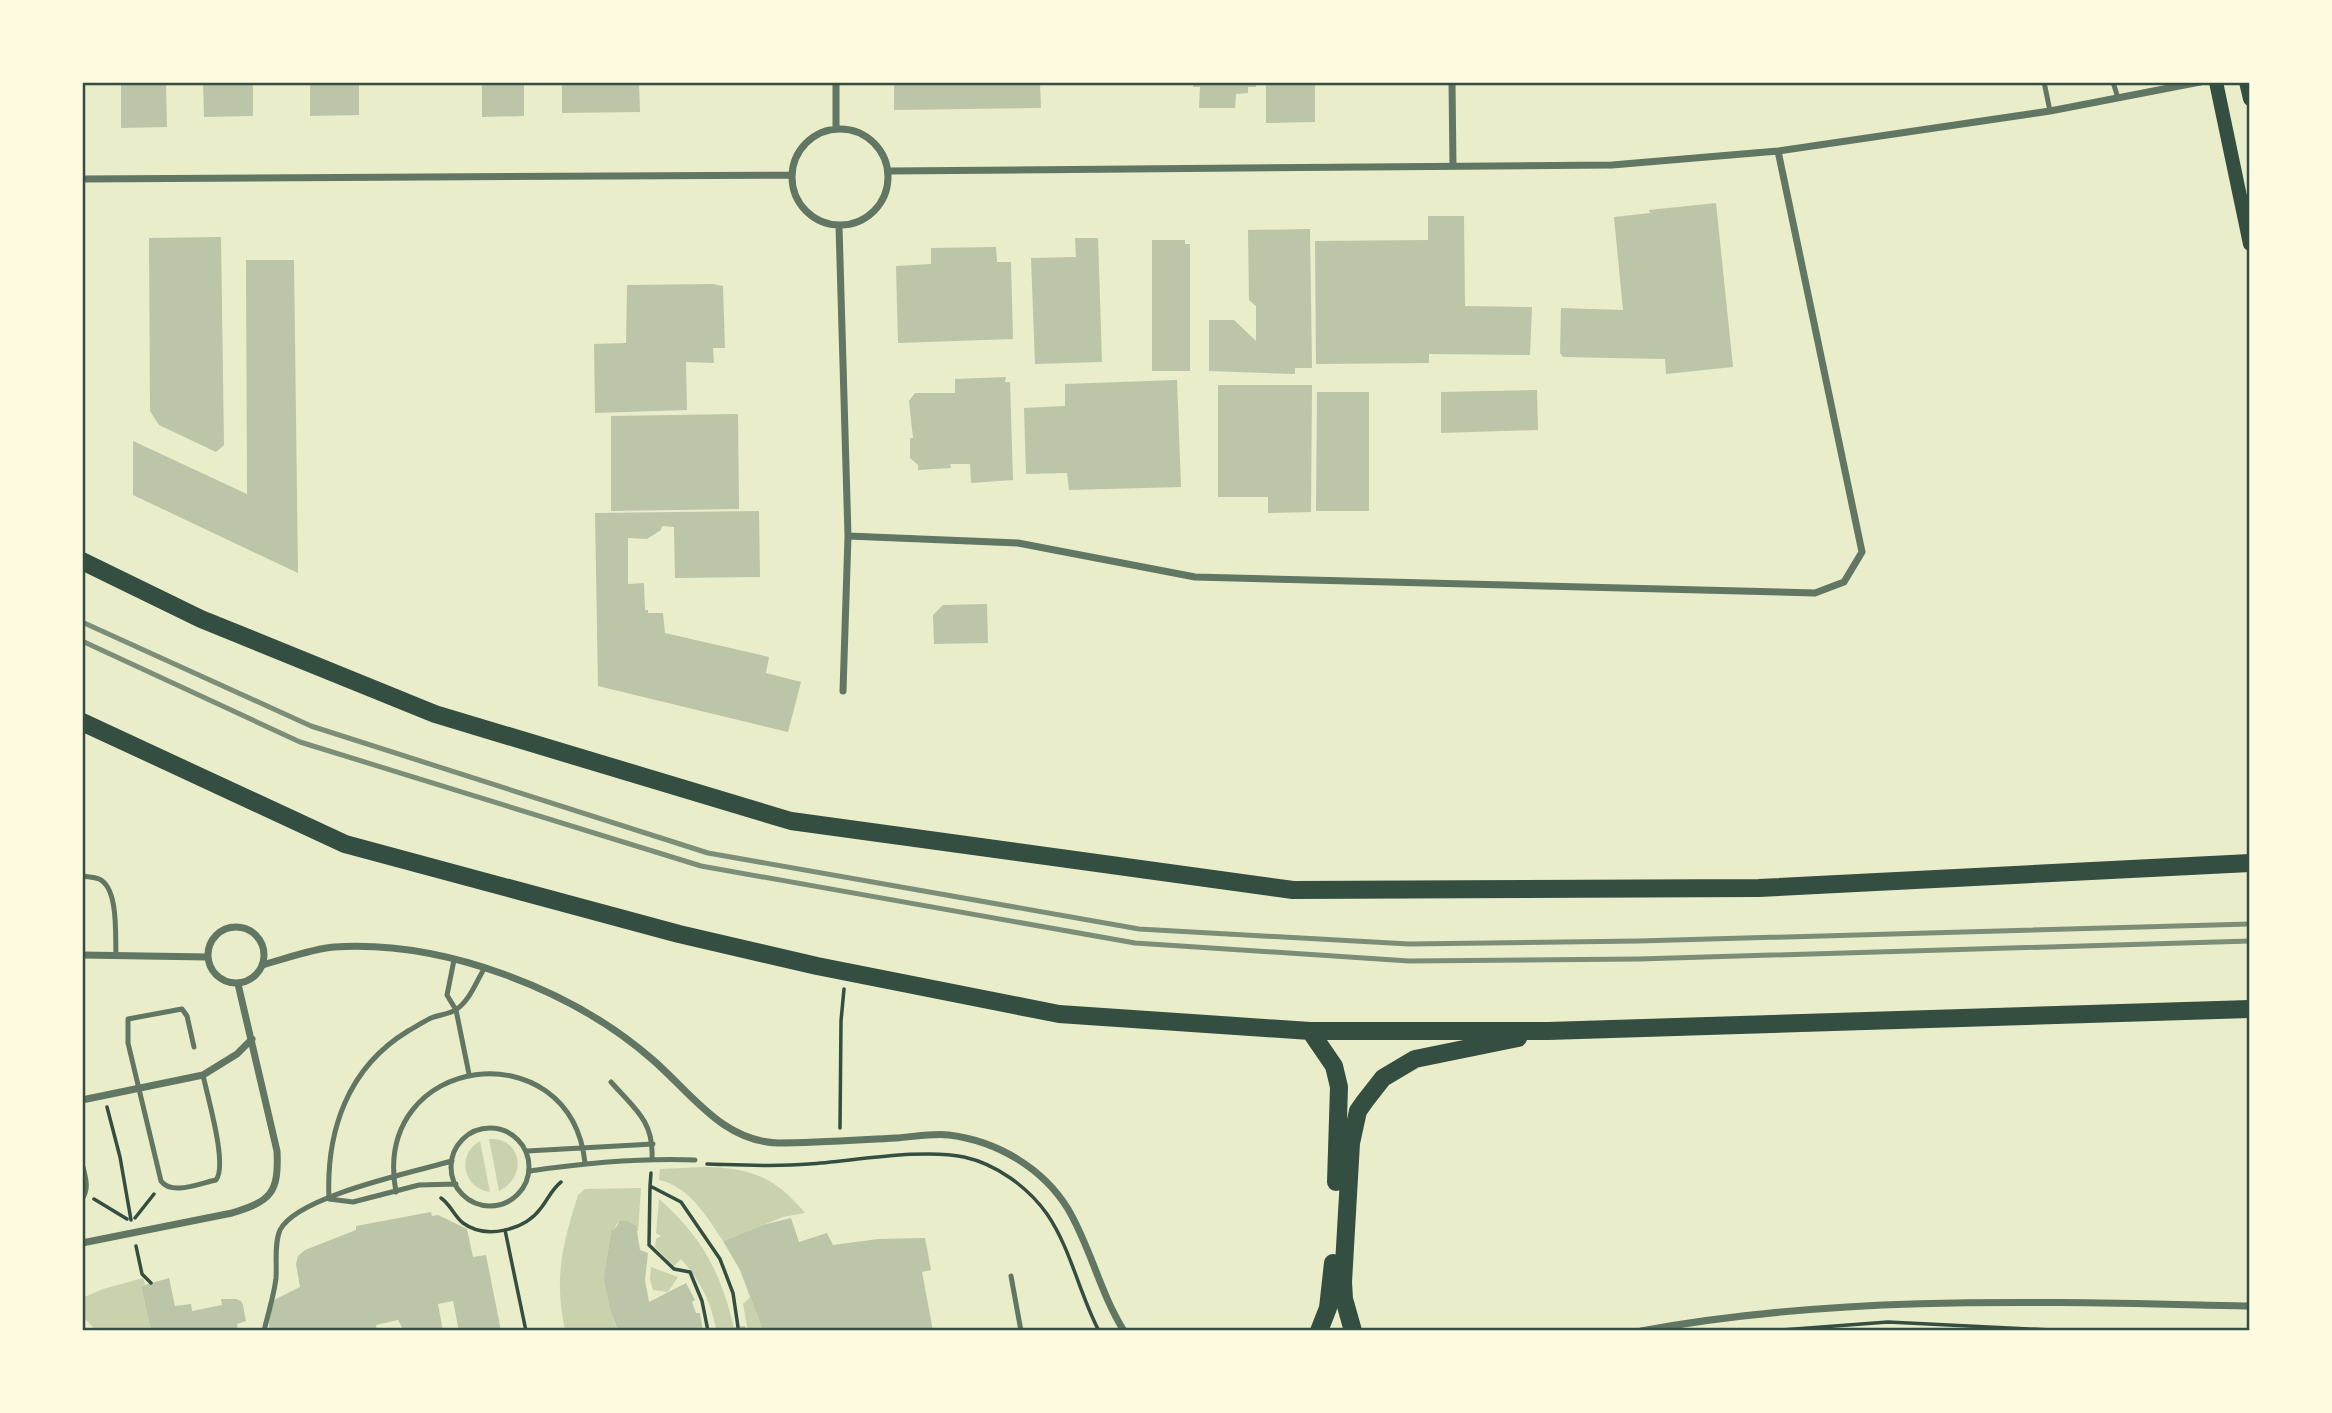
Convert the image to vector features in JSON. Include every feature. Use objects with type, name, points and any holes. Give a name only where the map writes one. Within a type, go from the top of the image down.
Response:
[{"type":"highway","points":[[82,561],[201,619],[435,713],[805,823],[1293,890],[1759,888],[2250,863]]},
{"type":"highway","points":[[82,722],[345,844],[679,934],[781,958],[1059,1014],[1310,1031],[1548,1031],[2250,1009]]},
{"type":"highway","points":[[1310,1031],[1334,1066],[1339,1087],[1331,1287],[1328,1308],[1319,1331]]},
{"type":"highway","points":[[1353,1331],[1344,1299],[1343,1282],[1348,1171],[1354,1123],[1364,1101],[1383,1078],[1415,1059],[1548,1031]]},
{"type":"main road","points":[[2216,82],[2250,244]]},
{"type":"main road","points":[[2246,82],[2250,99]]},
{"type":"street","points":[[836,82],[836,128]]},
{"type":"street","points":[[1452,82],[1453,166]]},
{"type":"street","points":[[888,171],[1612,165],[1778,151],[2050,111],[2200,82]]},
{"type":"street","points":[[836,128],[860,132],[879,148],[888,171],[887,191],[877,209],[860,222],[839,226],[820,222],[804,211],[794,194],[791,175],[794,157],[804,142],[819,132],[836,128]]},
{"type":"street","points":[[848,536],[1018,543],[1195,577],[1815,593],[1844,582],[1861,552],[1778,151]]},
{"type":"street","points":[[82,179],[791,175]]},
{"type":"street","points":[[839,226],[848,536],[843,691]]},
{"type":"street","points":[[226,929],[244,929],[252,933],[263,947],[262,965],[253,978],[238,984],[229,983],[215,974],[208,957],[209,948],[218,933],[226,929]]},
{"type":"street","points":[[262,965],[330,948],[354,947],[411,950],[454,960],[563,999],[588,1013],[651,1058],[715,1120],[741,1135],[762,1142],[791,1143],[947,1135],[979,1142],[1015,1157],[1044,1179],[1068,1208],[1110,1306],[1124,1331]]},
{"type":"street","points":[[82,955],[208,957]]},
{"type":"street","points":[[82,1243],[256,1206],[267,1199],[276,1185],[277,1151],[238,984]]},
{"type":"street","points":[[82,1100],[202,1075],[237,1054],[252,1038]]},
{"type":"street","points":[[1641,1331],[1779,1311],[1901,1304],[1992,1301],[2250,1306]]},
{"type":"lane","points":[[2044,82],[2050,111]]},
{"type":"lane","points":[[2113,82],[2118,98]]},
{"type":"lane","points":[[82,876],[101,880],[110,889],[114,903],[116,955]]},
{"type":"lane","points":[[454,960],[447,995],[456,1010],[469,1074]]},
{"type":"lane","points":[[329,1199],[328,1171],[338,1117],[365,1069],[384,1049],[406,1032],[430,1019],[456,1010],[466,1000],[484,969]]},
{"type":"lane","points":[[194,1047],[187,1016],[182,1009],[128,1019],[128,1043],[161,1181],[165,1186],[174,1189],[216,1180],[219,1176],[221,1167],[218,1148],[202,1075]]},
{"type":"lane","points":[[396,1192],[393,1177],[395,1146],[407,1117],[427,1094],[454,1078],[469,1074],[507,1074],[526,1080],[543,1090],[569,1118],[583,1149],[585,1163]]},
{"type":"lane","points":[[611,1082],[648,1124],[653,1144],[652,1158]]},
{"type":"lane","points":[[496,1127],[516,1136],[527,1152],[530,1171],[522,1192],[509,1202],[489,1207],[471,1202],[462,1195],[456,1184],[452,1161],[460,1141],[467,1133],[496,1127]]},
{"type":"lane","points":[[527,1152],[653,1144]]},
{"type":"lane","points":[[530,1171],[585,1163],[652,1158],[695,1160]]},
{"type":"lane","points":[[264,1331],[276,1279],[279,1234],[284,1224],[302,1209],[349,1189],[452,1161]]},
{"type":"lane","points":[[82,1163],[87,1184],[84,1196]]},
{"type":"lane","points":[[329,1199],[353,1202],[426,1184],[456,1184]]},
{"type":"lane","points":[[1011,1276],[1021,1331]]},
{"type":"path","points":[[840,1123],[841,1021],[846,970]]},
{"type":"path","points":[[104,1095],[120,1157],[131,1222]]},
{"type":"path","points":[[705,1164],[799,1165],[939,1155],[963,1157],[980,1163],[1021,1186],[1048,1215],[1060,1236],[1099,1331]]},
{"type":"path","points":[[651,1167],[649,1245],[674,1269],[690,1272],[702,1301],[708,1331]]},
{"type":"path","points":[[131,1222],[151,1200],[161,1181]]},
{"type":"path","points":[[439,1197],[449,1204],[465,1224],[478,1230],[505,1230],[531,1218],[560,1182],[571,1181]]},
{"type":"path","points":[[650,1186],[681,1202],[720,1259],[733,1293],[738,1327]]},
{"type":"path","points":[[84,1196],[131,1222]]},
{"type":"path","points":[[505,1230],[526,1331]]},
{"type":"path","points":[[136,1246],[142,1274],[151,1283]]},
{"type":"path","points":[[1767,1331],[1888,1322],[2071,1331]]},
{"type":"green space","points":[[489,1139],[509,1144],[517,1159],[514,1177],[499,1191]]},
{"type":"green space","points":[[480,1141],[490,1192],[474,1184],[466,1170],[468,1154]]},
{"type":"green space","points":[[705,1167],[736,1170],[761,1177],[783,1191],[805,1213],[783,1217],[723,1241],[704,1213],[688,1196],[670,1183],[659,1180],[660,1169]]},
{"type":"green space","points":[[641,1188],[638,1231],[635,1231],[636,1225],[628,1221],[617,1223],[614,1230],[611,1230],[606,1281],[609,1306],[618,1331],[565,1331],[560,1293],[561,1262],[578,1195],[585,1189]]},
{"type":"green space","points":[[659,1199],[687,1227],[708,1257],[723,1290],[734,1328],[716,1330],[708,1301],[694,1275],[681,1259],[674,1266],[655,1247],[656,1239],[661,1236],[656,1233]]},
{"type":"green space","points":[[651,1267],[678,1277],[668,1292],[653,1290],[650,1280]]},
{"type":"green space","points":[[143,1278],[145,1284],[141,1286],[151,1331],[97,1331],[82,1316],[82,1298]]},
{"type":"green space","points":[[750,1297],[763,1331],[748,1331],[743,1304]]},
{"type":"building","points":[[121,82],[166,82],[167,127],[121,128]]},
{"type":"building","points":[[203,82],[253,82],[253,116],[204,117]]},
{"type":"building","points":[[310,82],[359,82],[359,115],[310,116]]},
{"type":"building","points":[[482,82],[524,82],[524,116],[482,117]]},
{"type":"building","points":[[562,82],[639,82],[640,112],[562,113]]},
{"type":"building","points":[[894,82],[1040,82],[1041,108],[894,110]]},
{"type":"building","points":[[1193,82],[1257,82],[1256,87],[1248,87],[1248,93],[1236,94],[1235,108],[1199,108],[1200,87],[1193,87]]},
{"type":"building","points":[[1266,82],[1315,82],[1315,122],[1266,123]]},
{"type":"building","points":[[1716,203],[1733,367],[1666,374],[1665,359],[1563,357],[1560,353],[1561,308],[1623,310],[1614,217],[1650,213],[1649,210]]},
{"type":"building","points":[[1428,216],[1464,216],[1465,306],[1532,307],[1530,355],[1429,354],[1429,363],[1316,364],[1315,241],[1428,240]]},
{"type":"building","points":[[1310,229],[1312,368],[1295,368],[1295,374],[1209,371],[1209,320],[1234,320],[1256,341],[1256,306],[1249,300],[1248,230]]},
{"type":"building","points":[[221,237],[224,445],[216,452],[159,425],[150,411],[149,238]]},
{"type":"building","points":[[1075,238],[1098,238],[1102,362],[1035,364],[1031,258],[1076,257]]},
{"type":"building","points":[[1152,240],[1185,240],[1185,244],[1190,244],[1190,371],[1152,371]]},
{"type":"building","points":[[996,247],[997,262],[1011,262],[1013,339],[898,343],[896,266],[931,264],[931,248]]},
{"type":"building","points":[[246,260],[294,260],[298,573],[133,495],[133,441],[247,494]]},
{"type":"building","points":[[627,285],[723,286],[725,348],[713,348],[714,363],[686,362],[687,410],[595,413],[594,344],[626,343]]},
{"type":"building","points":[[1006,377],[1005,382],[1010,382],[1013,480],[971,483],[970,464],[950,464],[951,468],[918,470],[918,465],[910,458],[910,438],[913,438],[909,401],[915,393],[955,393],[955,379]]},
{"type":"building","points":[[1177,380],[1181,487],[1069,490],[1067,473],[1026,474],[1024,408],[1065,406],[1065,384]]},
{"type":"building","points":[[1218,385],[1312,385],[1311,512],[1268,513],[1268,497],[1218,497]]},
{"type":"building","points":[[1537,390],[1538,430],[1441,433],[1441,392]]},
{"type":"building","points":[[1317,392],[1369,392],[1369,511],[1316,511]]},
{"type":"building","points":[[738,414],[739,509],[611,511],[611,416]]},
{"type":"building","points":[[759,511],[760,577],[675,578],[674,527],[662,526],[661,530],[647,539],[628,538],[628,584],[644,583],[645,610],[648,610],[648,613],[663,613],[665,633],[769,657],[766,673],[801,682],[788,732],[598,686],[595,513]]},
{"type":"building","points":[[987,604],[988,643],[934,644],[933,615],[943,605]]},
{"type":"building","points":[[431,1212],[432,1216],[438,1215],[467,1229],[473,1257],[486,1255],[501,1331],[459,1331],[453,1301],[438,1304],[443,1331],[404,1331],[398,1320],[376,1325],[377,1331],[270,1331],[268,1303],[300,1287],[296,1264],[298,1256],[305,1250],[356,1230],[356,1226]]},
{"type":"building","points":[[791,1218],[799,1242],[827,1233],[833,1245],[878,1239],[925,1238],[931,1270],[922,1272],[933,1331],[763,1331],[740,1270],[723,1241],[763,1225]]},
{"type":"building","points":[[620,1221],[636,1225],[640,1250],[648,1253],[645,1280],[649,1302],[686,1283],[695,1300],[692,1302],[696,1313],[700,1313],[703,1331],[618,1331],[610,1310],[604,1279],[611,1230],[614,1230]]},
{"type":"building","points":[[169,1278],[175,1306],[191,1304],[192,1311],[222,1305],[221,1299],[236,1299],[243,1305],[246,1321],[237,1324],[238,1331],[151,1331],[141,1286]]},
{"type":"building","points":[[745,1326],[746,1331],[723,1331],[723,1329]]},
{"type":"railway","points":[[82,622],[311,726],[708,853],[1139,929],[1409,944],[1639,941],[2250,924]]},
{"type":"railway","points":[[82,641],[300,742],[701,866],[1135,943],[1409,961],[1639,959],[2250,941]]}]
